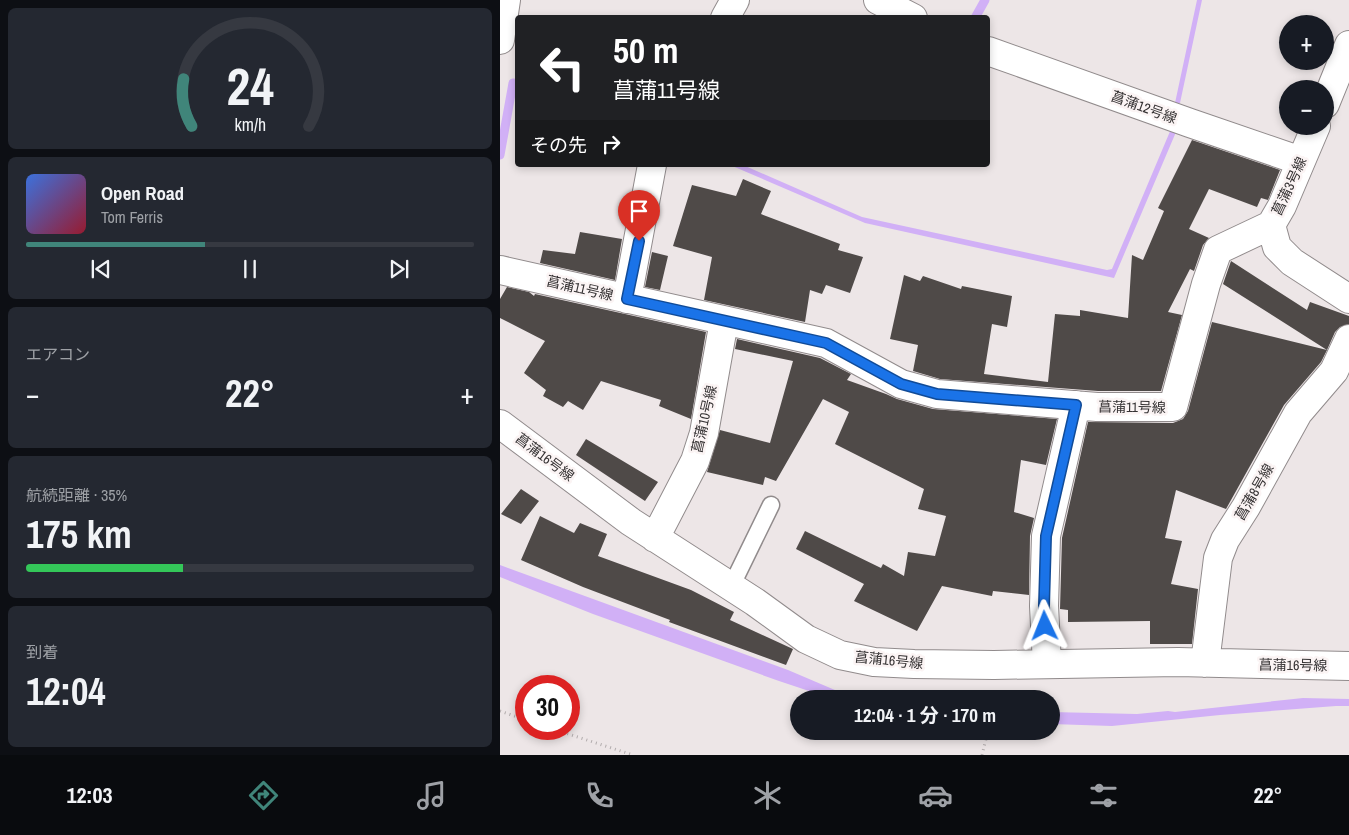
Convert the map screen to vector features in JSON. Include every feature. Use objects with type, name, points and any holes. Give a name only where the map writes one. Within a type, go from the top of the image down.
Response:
[{"type":"street","points":[[500,40],[506,0]]},
{"type":"street","points":[[727,15],[736,0]]},
{"type":"street","points":[[878,0],[907,15]]},
{"type":"street","points":[[1334,82],[1349,46]]},
{"type":"street","name":"菖蒲12号線","points":[[990,52],[1190,124],[1301,161]]},
{"type":"street","name":"菖蒲3号線","points":[[1312,135],[1282,206],[1271,225],[1277,247],[1292,262],[1349,299]]},
{"type":"street","points":[[627,299],[652,167]]},
{"type":"street","name":"菖蒲11号線","points":[[500,270],[826,343],[901,384],[937,394],[1098,407],[1173,407],[1206,284],[1218,250],[1271,225]]},
{"type":"street","name":"菖蒲10号線","points":[[655,538],[695,461],[704,433],[724,321]]},
{"type":"street","name":"菖蒲8号線","points":[[1205,663],[1218,558],[1226,540],[1298,413],[1334,371],[1349,339]]},
{"type":"street","points":[[1047,664],[1044,606],[1046,536],[1076,405]]},
{"type":"street","name":"菖蒲16号線","points":[[500,424],[631,522],[731,587],[806,639],[840,655],[874,662],[914,664],[1205,663],[1349,666]]},
{"type":"lane","points":[[731,587],[770,505]]},
{"type":"path","points":[[500,711],[515,716]]},
{"type":"path","points":[[580,738],[633,755]]},
{"type":"path","points":[[982,755],[986,740]]},
{"type":"shaded area","points":[[1197,0],[1202,0],[1180,103],[1175,103]]},
{"type":"shaded area","points":[[1171,129],[1176,132],[1114,278],[865,223],[735,167],[748,167],[862,217],[1107,270],[1112,269]]},
{"type":"shaded area","points":[[500,565],[788,670],[835,690],[806,690],[779,681],[593,614],[500,577]]},
{"type":"shaded area","points":[[1303,698],[1349,699],[1349,706],[1220,715],[1112,726],[1060,724],[1060,712],[1137,714],[1175,712]]},
{"type":"building","points":[[1192,140],[1280,170],[1268,200],[1261,198],[1257,207],[1209,189],[1189,229],[1209,238],[1203,245],[1194,271],[1190,269],[1168,312],[1182,315],[1161,391],[1098,391],[940,379],[913,371],[918,345],[890,339],[904,275],[920,281],[923,276],[961,289],[962,286],[1012,296],[1007,327],[992,324],[984,374],[1048,382],[1055,314],[1080,316],[1080,310],[1128,318],[1132,255],[1143,260],[1164,211],[1158,208]]},
{"type":"building","points":[[743,179],[771,191],[761,214],[840,244],[838,250],[863,257],[850,293],[826,285],[822,294],[810,290],[805,322],[704,300],[712,257],[673,246],[692,185],[736,196]]},
{"type":"building","points":[[580,232],[622,239],[615,280],[540,263],[543,250],[575,254]]},
{"type":"building","points":[[652,252],[668,256],[660,290],[645,287]]},
{"type":"building","points":[[1231,261],[1307,310],[1310,302],[1349,316],[1349,324],[1340,327],[1335,332],[1327,350],[1223,284]]},
{"type":"building","points":[[507,287],[529,292],[534,296],[535,294],[706,332],[691,419],[659,406],[661,400],[601,381],[583,410],[568,401],[563,407],[543,396],[546,390],[524,373],[545,341],[500,318],[500,299]]},
{"type":"building","points":[[1212,322],[1327,350],[1321,362],[1284,405],[1226,509],[1176,490],[1165,538],[1182,541],[1171,584],[1198,589],[1192,644],[1150,644],[1150,621],[1068,622],[1068,610],[1060,609],[1062,538],[1088,422],[1173,423],[1183,419],[1188,411]]},
{"type":"building","points":[[737,339],[820,358],[851,374],[847,380],[897,399],[933,409],[1057,419],[1046,465],[1021,460],[1014,512],[1034,518],[1030,536],[1029,595],[993,591],[992,596],[942,586],[917,631],[854,601],[864,584],[796,549],[805,531],[881,568],[883,564],[904,576],[908,552],[935,556],[946,516],[918,509],[924,489],[835,444],[849,412],[823,399],[776,481],[765,477],[763,485],[707,472],[720,430],[770,443],[793,361],[735,349]]},
{"type":"building","points":[[586,439],[658,482],[645,501],[576,455]]},
{"type":"building","points":[[521,489],[539,501],[521,524],[501,514]]},
{"type":"building","points":[[540,516],[574,533],[580,523],[607,534],[598,556],[691,590],[734,612],[730,620],[793,649],[786,665],[669,622],[670,620],[583,587],[521,560]]},
{"type":"waterway","points":[[977,15],[985,0]]},
{"type":"waterway","points":[[500,155],[513,83],[515,83]]},
{"type":"route","points":[[639,241],[627,299],[826,343],[901,384],[937,394],[982,396],[1076,405],[1046,536],[1045,626]]}]
